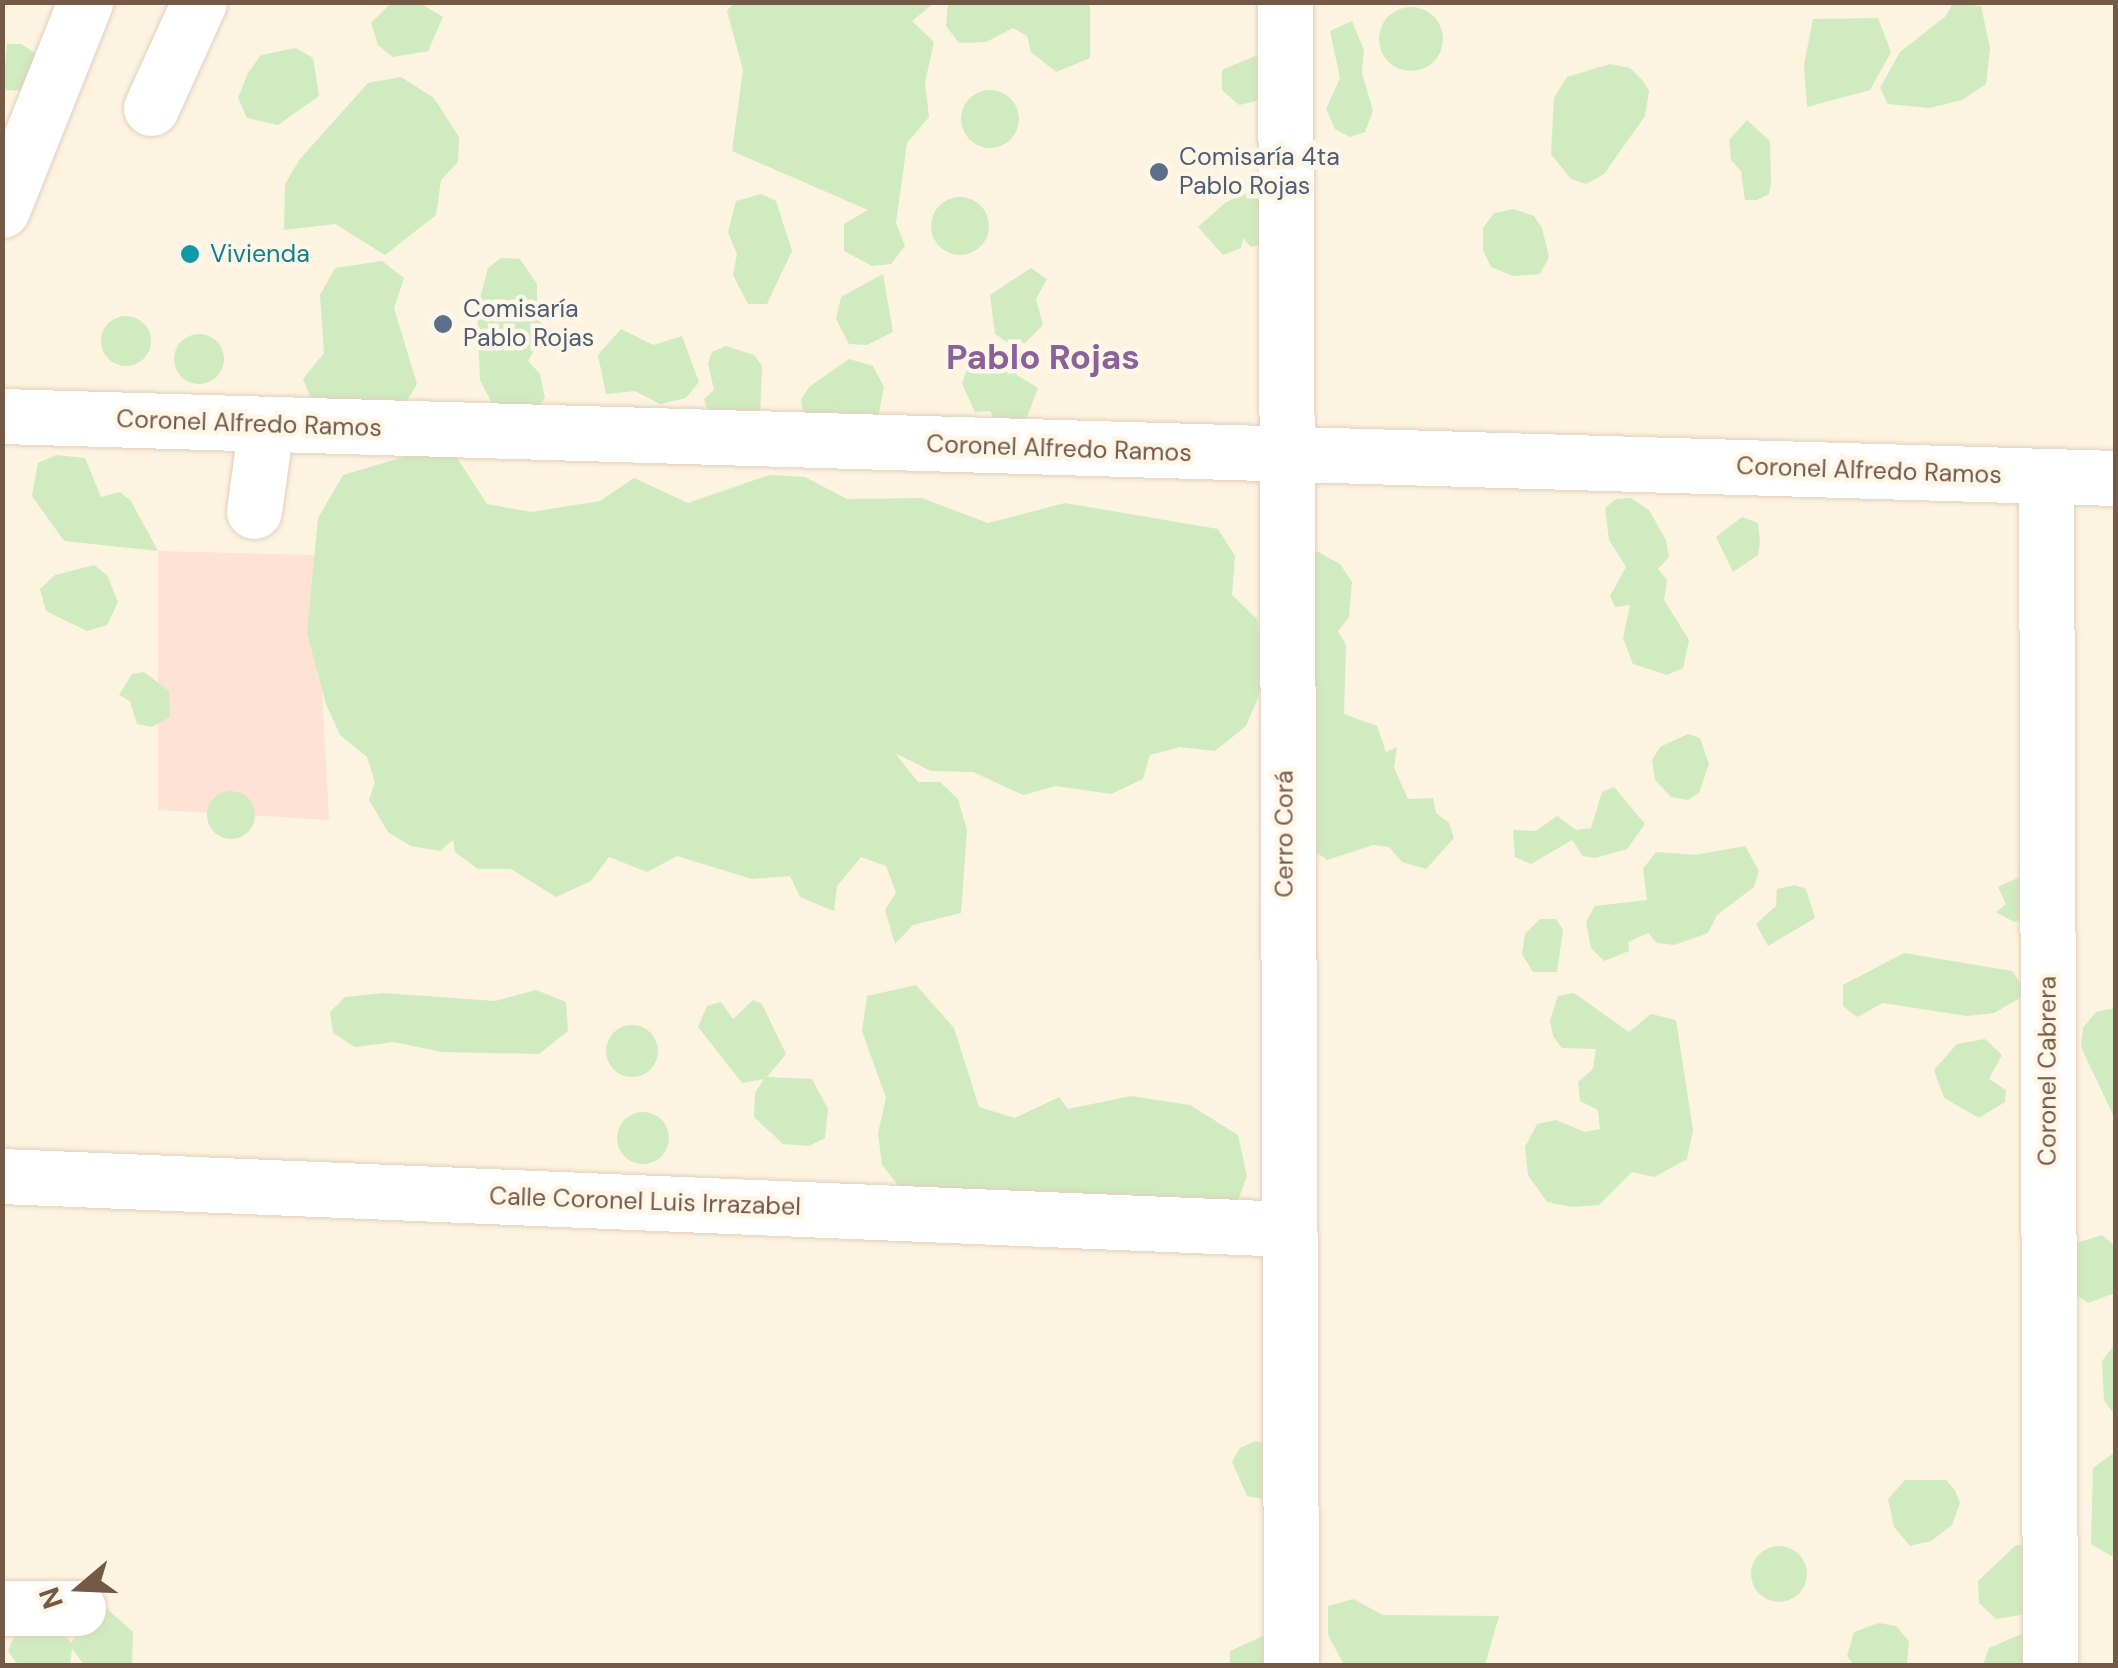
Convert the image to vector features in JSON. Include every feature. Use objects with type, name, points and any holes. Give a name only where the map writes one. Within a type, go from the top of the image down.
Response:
[{"type":"street","points":[[2,210],[85,2]]},
{"type":"street","points":[[151,108],[199,2]]},
{"type":"street","name":"Cerro Corá","points":[[1286,2],[1283,456],[1291,1666]]},
{"type":"street","name":"Coronel Alfredo Ramos","points":[[2,416],[2116,478]]},
{"type":"street","points":[[254,511],[266,424]]},
{"type":"street","name":"Coronel Cabrera","points":[[2046,476],[2050,1666]]},
{"type":"street","name":"Calle Coronel Luis Irrazabel","points":[[2,1176],[1288,1228]]},
{"type":"street","points":[[2,1608],[78,1608]]},
{"type":"shaded area","points":[[158,551],[315,555],[329,820],[158,810]]},
{"type":"green space","points":[[734,2],[934,3],[912,21],[934,42],[925,82],[929,117],[907,143],[896,223],[905,246],[891,264],[872,266],[844,251],[844,224],[868,210],[732,151],[743,70],[727,11]]},
{"type":"green space","points":[[391,3],[420,3],[443,17],[428,51],[393,57],[378,45],[371,23]]},
{"type":"green space","points":[[948,3],[1090,3],[1090,58],[1056,72],[1031,52],[1027,36],[1013,28],[986,42],[959,43],[946,26]]},
{"type":"green space","points":[[1953,3],[1981,6],[1990,48],[1986,84],[1962,100],[1930,108],[1888,104],[1880,88],[1900,52],[1946,16]]},
{"type":"green space","points":[[1411,7],[1434,16],[1443,39],[1434,62],[1411,71],[1388,62],[1379,39],[1388,16]]},
{"type":"green space","points":[[1878,18],[1891,52],[1870,90],[1807,107],[1804,65],[1813,19]]},
{"type":"green space","points":[[1352,21],[1364,50],[1362,73],[1373,111],[1365,132],[1350,137],[1335,129],[1326,109],[1340,78],[1330,31]]},
{"type":"green space","points":[[7,44],[21,44],[41,57],[27,91],[3,90]]},
{"type":"green space","points":[[296,48],[313,58],[319,96],[278,125],[247,118],[238,98],[248,73],[261,55]]},
{"type":"green space","points":[[1255,56],[1269,64],[1276,97],[1239,105],[1222,90],[1222,70]]},
{"type":"green space","points":[[1610,64],[1630,68],[1643,81],[1649,91],[1645,116],[1604,174],[1586,184],[1571,179],[1551,154],[1554,98],[1567,77]]},
{"type":"green space","points":[[401,77],[434,98],[459,137],[458,162],[441,180],[436,215],[385,255],[335,224],[284,230],[285,184],[300,159],[368,83]]},
{"type":"green space","points":[[990,90],[1010,99],[1019,119],[1010,139],[990,148],[970,139],[961,119],[970,99]]},
{"type":"green space","points":[[1747,120],[1770,141],[1769,194],[1757,200],[1745,200],[1741,171],[1731,160],[1729,140]]},
{"type":"green space","points":[[1258,193],[1267,243],[1251,247],[1243,238],[1241,248],[1223,255],[1198,227],[1226,202]]},
{"type":"green space","points":[[761,194],[776,201],[792,251],[767,304],[748,304],[733,275],[737,254],[728,232],[736,201]]},
{"type":"green space","points":[[960,197],[980,206],[989,226],[980,246],[960,255],[940,246],[931,226],[940,206]]},
{"type":"green space","points":[[1514,209],[1534,216],[1542,228],[1549,257],[1540,274],[1513,276],[1491,267],[1483,250],[1483,228],[1494,213]]},
{"type":"green space","points":[[501,258],[520,259],[537,284],[537,318],[547,328],[528,361],[540,374],[545,398],[535,412],[495,409],[480,380],[477,310],[488,268]]},
{"type":"green space","points":[[382,261],[404,278],[394,308],[417,384],[406,402],[338,408],[310,396],[303,379],[324,353],[320,295],[335,268]]},
{"type":"green space","points":[[1031,268],[1047,279],[1036,299],[1043,325],[1025,343],[1010,344],[995,334],[990,295]]},
{"type":"green space","points":[[883,274],[893,332],[867,345],[849,344],[836,319],[841,297]]},
{"type":"green space","points":[[126,316],[144,323],[151,341],[144,359],[126,366],[108,359],[101,341],[108,323]]},
{"type":"green space","points":[[621,329],[653,345],[682,336],[699,382],[686,398],[660,404],[635,391],[606,394],[598,355]]},
{"type":"green space","points":[[199,334],[217,341],[224,359],[217,377],[199,384],[181,377],[174,359],[181,341]]},
{"type":"green space","points":[[726,346],[754,355],[762,366],[760,417],[709,418],[704,399],[714,390],[708,363],[712,352]]},
{"type":"green space","points":[[1003,350],[1013,356],[1017,375],[1038,388],[1027,417],[1012,425],[999,426],[990,411],[975,412],[962,384],[967,368]]},
{"type":"green space","points":[[849,359],[873,366],[884,387],[878,418],[804,420],[801,400],[809,387]]},
{"type":"green space","points":[[448,444],[487,504],[531,512],[600,501],[634,478],[688,503],[769,475],[805,477],[847,499],[922,498],[988,523],[1065,503],[1218,529],[1235,556],[1232,595],[1257,619],[1265,663],[1259,695],[1246,726],[1215,751],[1180,747],[1150,755],[1143,779],[1111,794],[1056,786],[1023,795],[973,772],[931,771],[895,753],[918,782],[940,782],[958,799],[967,830],[961,913],[913,925],[895,944],[885,910],[896,893],[886,866],[861,857],[837,886],[834,911],[800,897],[790,876],[752,879],[677,856],[647,872],[609,857],[591,881],[556,897],[511,869],[478,869],[455,852],[453,840],[440,851],[411,846],[388,832],[369,800],[375,782],[367,757],[340,735],[326,704],[307,633],[318,518],[343,475]]},
{"type":"green space","points":[[56,455],[85,458],[101,497],[120,492],[131,501],[158,551],[64,541],[32,496],[38,463]]},
{"type":"green space","points":[[1631,498],[1649,510],[1666,540],[1669,557],[1658,569],[1667,580],[1664,600],[1689,640],[1683,668],[1667,675],[1633,664],[1623,638],[1630,605],[1615,607],[1610,596],[1626,567],[1609,540],[1605,508],[1616,499]]},
{"type":"green space","points":[[1742,517],[1758,523],[1758,555],[1733,572],[1716,537]]},
{"type":"green space","points":[[1311,548],[1340,564],[1352,582],[1349,617],[1338,631],[1346,645],[1344,714],[1377,726],[1386,752],[1397,747],[1394,768],[1408,799],[1433,798],[1436,813],[1449,823],[1454,838],[1426,869],[1402,862],[1389,847],[1373,845],[1327,860],[1314,851]]},
{"type":"green space","points":[[94,565],[107,575],[118,602],[107,625],[87,631],[46,611],[40,589],[55,575]]},
{"type":"green space","points":[[144,672],[169,691],[170,717],[152,727],[137,724],[130,701],[119,695],[132,674]]},
{"type":"green space","points":[[1688,734],[1700,738],[1709,764],[1699,793],[1688,800],[1671,797],[1655,780],[1652,760],[1660,747]]},
{"type":"green space","points":[[1614,787],[1645,824],[1627,849],[1595,858],[1583,856],[1572,840],[1531,864],[1515,857],[1513,830],[1536,831],[1557,816],[1576,830],[1591,828],[1602,792]]},
{"type":"green space","points":[[231,791],[248,798],[255,815],[248,832],[231,839],[214,832],[207,815],[214,798]]},
{"type":"green space","points":[[1745,846],[1759,871],[1754,887],[1717,915],[1708,933],[1674,945],[1657,943],[1648,933],[1628,942],[1629,951],[1604,961],[1591,948],[1586,922],[1595,906],[1647,900],[1643,869],[1656,852],[1695,855]]},
{"type":"green space","points":[[2026,874],[2026,918],[2014,922],[1996,912],[2006,904],[1998,887]]},
{"type":"green space","points":[[1795,885],[1806,889],[1815,918],[1768,946],[1756,924],[1776,906],[1777,889]]},
{"type":"green space","points":[[1540,919],[1556,919],[1563,930],[1557,972],[1533,972],[1522,954],[1525,934]]},
{"type":"green space","points":[[1904,953],[2012,971],[2023,988],[2020,998],[1994,1013],[1967,1016],[1883,1003],[1857,1017],[1843,1006],[1843,985]]},
{"type":"green space","points":[[916,985],[954,1028],[979,1107],[1015,1118],[1059,1097],[1068,1109],[1131,1096],[1190,1105],[1238,1135],[1247,1176],[1233,1214],[911,1201],[882,1165],[878,1133],[886,1098],[862,1031],[867,996]]},
{"type":"green space","points":[[536,990],[566,1002],[568,1031],[539,1054],[442,1052],[394,1042],[355,1047],[333,1033],[330,1012],[345,997],[383,993],[495,1001]]},
{"type":"green space","points":[[1574,993],[1629,1032],[1651,1014],[1676,1020],[1693,1130],[1687,1159],[1654,1177],[1632,1172],[1599,1205],[1572,1207],[1547,1202],[1528,1175],[1525,1147],[1537,1124],[1556,1120],[1585,1132],[1600,1129],[1598,1110],[1580,1101],[1578,1082],[1593,1069],[1596,1049],[1562,1048],[1553,1036],[1550,1021],[1558,996]]},
{"type":"green space","points":[[753,1000],[762,1004],[786,1054],[767,1077],[812,1079],[828,1109],[825,1138],[809,1146],[783,1144],[754,1117],[755,1093],[764,1079],[742,1083],[698,1027],[707,1006],[721,1002],[733,1019]]},
{"type":"green space","points":[[2116,1008],[2115,1119],[2081,1047],[2083,1028],[2096,1012]]},
{"type":"green space","points":[[632,1025],[650,1033],[658,1051],[650,1069],[632,1077],[614,1069],[606,1051],[614,1033]]},
{"type":"green space","points":[[1985,1039],[2002,1055],[1989,1079],[2006,1090],[2005,1102],[1979,1118],[1944,1098],[1934,1070],[1957,1044]]},
{"type":"green space","points":[[643,1112],[662,1119],[669,1138],[662,1157],[643,1164],[624,1157],[617,1138],[624,1119]]},
{"type":"green space","points":[[2102,1235],[2115,1246],[2115,1293],[2088,1303],[2070,1291],[2070,1245]]},
{"type":"green space","points":[[2115,1344],[2115,1416],[2104,1400],[2102,1361]]},
{"type":"green space","points":[[1256,1441],[1271,1447],[1263,1499],[1247,1496],[1232,1462],[1240,1448]]},
{"type":"green space","points":[[2115,1452],[2115,1558],[2091,1544],[2093,1468]]},
{"type":"green space","points":[[1905,1480],[1946,1480],[1955,1490],[1960,1503],[1952,1525],[1931,1541],[1910,1546],[1894,1527],[1888,1499]]},
{"type":"green space","points":[[2016,1545],[2031,1546],[2038,1612],[1996,1619],[1979,1603],[1978,1581]]},
{"type":"green space","points":[[1779,1546],[1798,1555],[1807,1574],[1798,1593],[1779,1602],[1760,1593],[1751,1574],[1760,1555]]},
{"type":"green space","points":[[1353,1599],[1383,1615],[1499,1616],[1485,1665],[1344,1665],[1328,1635],[1328,1606]]},
{"type":"green space","points":[[105,1607],[133,1632],[132,1665],[84,1665],[72,1648],[70,1665],[18,1665],[8,1651],[16,1632],[64,1632],[71,1643],[95,1608]]},
{"type":"green space","points":[[1879,1623],[1896,1626],[1909,1641],[1907,1663],[1854,1665],[1847,1656],[1854,1632]]},
{"type":"green space","points":[[2024,1633],[2058,1665],[1983,1665],[1989,1648]]},
{"type":"green space","points":[[1263,1636],[1280,1646],[1284,1665],[1230,1666],[1230,1651]]},
{"type":"place","name":"Comisaría 4ta Pablo Rojas","points":[[1159,172]]},
{"type":"place","name":"Vivienda","points":[[190,254]]},
{"type":"place","name":"Comisaría Pablo Rojas","points":[[443,324]]},
{"type":"district","name":"Pablo Rojas","points":[[1043,357]]}]
